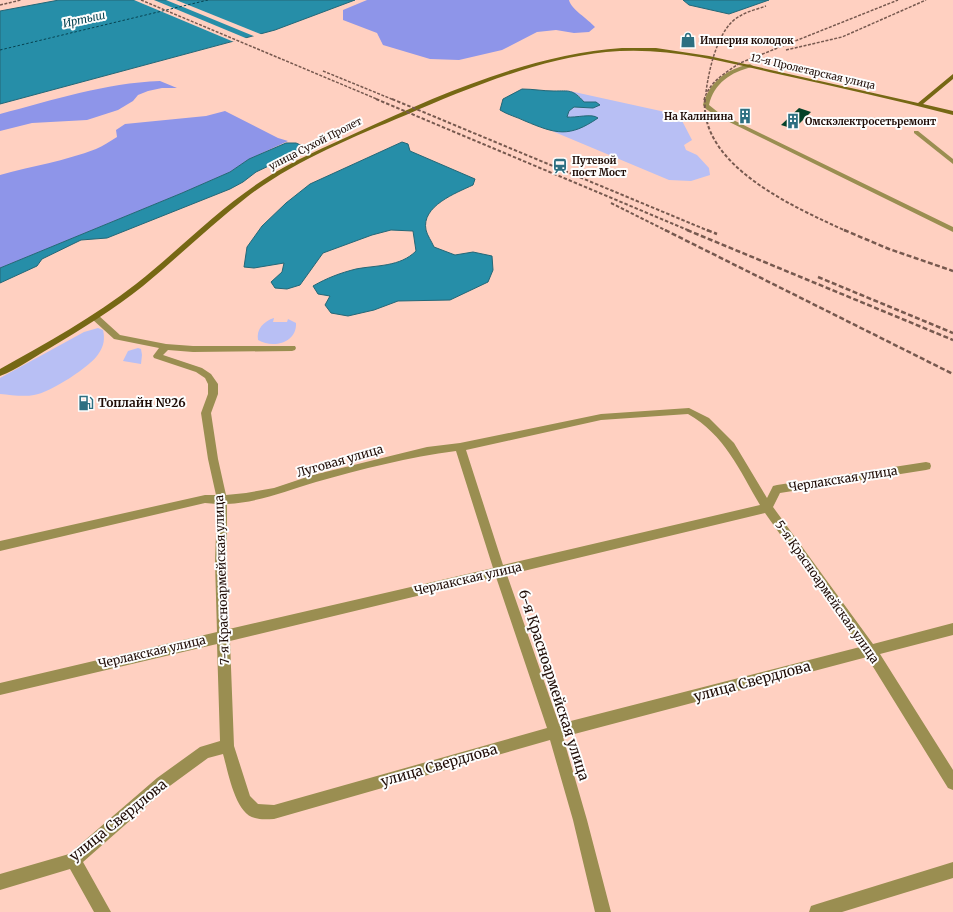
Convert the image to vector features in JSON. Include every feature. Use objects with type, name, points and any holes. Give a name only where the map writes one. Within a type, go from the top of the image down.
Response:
[{"type":"main road","name":"улица Сухой Пролет","points":[[0,373],[95,317],[140,284],[264,182],[307,158],[364,130],[490,79],[541,64],[611,50],[637,49],[667,51]]},
{"type":"main road","name":"12-я Пролетарская улица","points":[[667,51],[715,58],[953,112]]},
{"type":"main road","points":[[920,104],[953,76]]},
{"type":"street","points":[[750,66],[733,70],[723,77],[709,95],[706,105],[708,108],[953,230]]},
{"type":"street","points":[[916,132],[953,162]]},
{"type":"street","points":[[95,317],[117,337],[166,348],[292,348]]},
{"type":"street","name":"7-я Красноармейская улица","points":[[166,348],[157,356],[199,370],[208,376],[213,384],[213,394],[206,413],[213,459],[222,500],[221,562],[227,746]]},
{"type":"street","name":"Луговая улица","points":[[0,546],[205,499],[222,500],[244,498],[295,487],[313,479],[427,451],[460,447],[601,417],[689,411]]},
{"type":"street","name":"5-я Красноармейская улица","points":[[689,411],[706,420],[731,446],[768,508],[870,650],[953,784]]},
{"type":"street","name":"6-я Красноармейская улица","points":[[460,447],[500,572],[555,732],[580,820],[603,912]]},
{"type":"street","name":"Черлакская улица","points":[[0,689],[768,508],[777,489],[926,466]]},
{"type":"street","name":"улица Свердлова","points":[[0,882],[73,860],[162,783],[205,752],[227,746],[244,800],[255,811],[274,812],[555,732],[953,629]]},
{"type":"street","points":[[73,860],[103,912]]},
{"type":"street","points":[[817,912],[953,870]]},
{"type":"shaded area","points":[[367,0],[569,0],[573,7],[595,27],[589,32],[574,33],[556,30],[537,32],[502,50],[459,60],[430,59],[383,45],[377,33],[343,20],[343,10]]},
{"type":"shaded area","points":[[160,81],[177,88],[162,88],[148,91],[138,95],[133,101],[118,110],[87,120],[32,123],[0,131],[0,114],[99,89],[140,82]]},
{"type":"shaded area","points":[[565,90],[679,115],[692,140],[684,145],[686,150],[697,155],[709,168],[710,175],[691,181],[669,180],[552,131],[565,132],[591,115],[576,118],[567,117],[569,111],[574,107],[585,108],[596,102],[584,102],[578,95]]},
{"type":"shaded area","points":[[225,111],[278,138],[288,141],[249,159],[230,172],[0,268],[0,175],[60,160],[96,149],[117,137],[116,130],[125,124],[206,116]]},
{"type":"shaded area","points":[[274,318],[273,322],[287,322],[288,319],[296,323],[293,335],[288,340],[277,344],[264,343],[258,340],[258,332],[264,323]]},
{"type":"shaded area","points":[[98,328],[103,330],[104,333],[104,342],[101,350],[88,365],[70,378],[50,389],[30,396],[0,394],[0,378],[84,332]]},
{"type":"shaded area","points":[[138,348],[141,349],[141,364],[123,361],[128,351]]},
{"type":"water","name":"Иртыш","points":[[59,0],[355,0],[275,30],[0,104],[0,11]]},
{"type":"water","points":[[683,0],[769,0],[729,14],[689,5]]},
{"type":"water","points":[[522,89],[567,91],[574,93],[584,102],[596,102],[600,105],[593,108],[574,107],[569,111],[567,117],[592,116],[598,118],[579,129],[562,132],[545,129],[500,110],[503,99]]},
{"type":"water","points":[[402,142],[408,144],[410,151],[475,179],[473,185],[449,196],[434,207],[426,222],[426,230],[434,247],[455,255],[473,252],[492,256],[493,270],[488,282],[450,300],[398,301],[374,310],[348,316],[331,313],[325,305],[330,296],[318,294],[313,286],[339,274],[356,269],[396,263],[403,260],[416,251],[413,231],[391,230],[372,235],[323,253],[300,285],[287,289],[275,288],[271,282],[282,272],[284,263],[254,268],[244,267],[247,247],[262,226],[286,203],[310,184]]},
{"type":"water","points":[[286,143],[296,143],[303,146],[298,152],[256,172],[243,182],[230,189],[107,238],[81,240],[42,259],[37,266],[0,283],[0,268],[182,193],[230,172],[249,159]]},
{"type":"pier","points":[[134,0],[154,0],[248,39],[234,42]]},
{"type":"pier","points":[[166,0],[176,0],[263,35],[256,37]]},
{"type":"building","name":"Омскэлектросетьремонт","points":[[799,108],[811,112],[794,129],[781,125]]},
{"type":"ferry route","points":[[0,50],[208,0]]},
{"type":"railway","points":[[0,5],[21,0]]},
{"type":"railway","points":[[141,0],[379,100]]},
{"type":"railway","points":[[704,100],[706,94],[714,83],[723,74],[740,63],[898,0]]},
{"type":"railway","points":[[786,50],[842,37],[926,0]]},
{"type":"railway","points":[[706,92],[712,61],[720,39],[726,29],[732,21],[740,16],[766,6]]},
{"type":"railway","points":[[323,71],[394,100]]},
{"type":"railway","points":[[376,99],[690,231]]},
{"type":"railway","points":[[392,99],[709,231]]},
{"type":"railway","points":[[705,99],[707,123],[717,145],[734,164],[754,182],[778,197],[846,231]]},
{"type":"railway","points":[[611,203],[953,374]]},
{"type":"railway","points":[[687,230],[953,340]]},
{"type":"railway","points":[[707,230],[717,234]]},
{"type":"railway","points":[[844,230],[889,249],[953,271]]},
{"type":"railway","points":[[818,277],[953,333]]},
{"type":"place","name":"Империя колодок","points":[[688,40]]},
{"type":"place","name":"На Калинина","points":[[745,116]]},
{"type":"place","name":"Омскэлектросетьремонт","points":[[793,121]]},
{"type":"place","name":"Путевой пост Мост","points":[[560,166]]},
{"type":"place","name":"Топлайн №26","points":[[86,403]]}]
